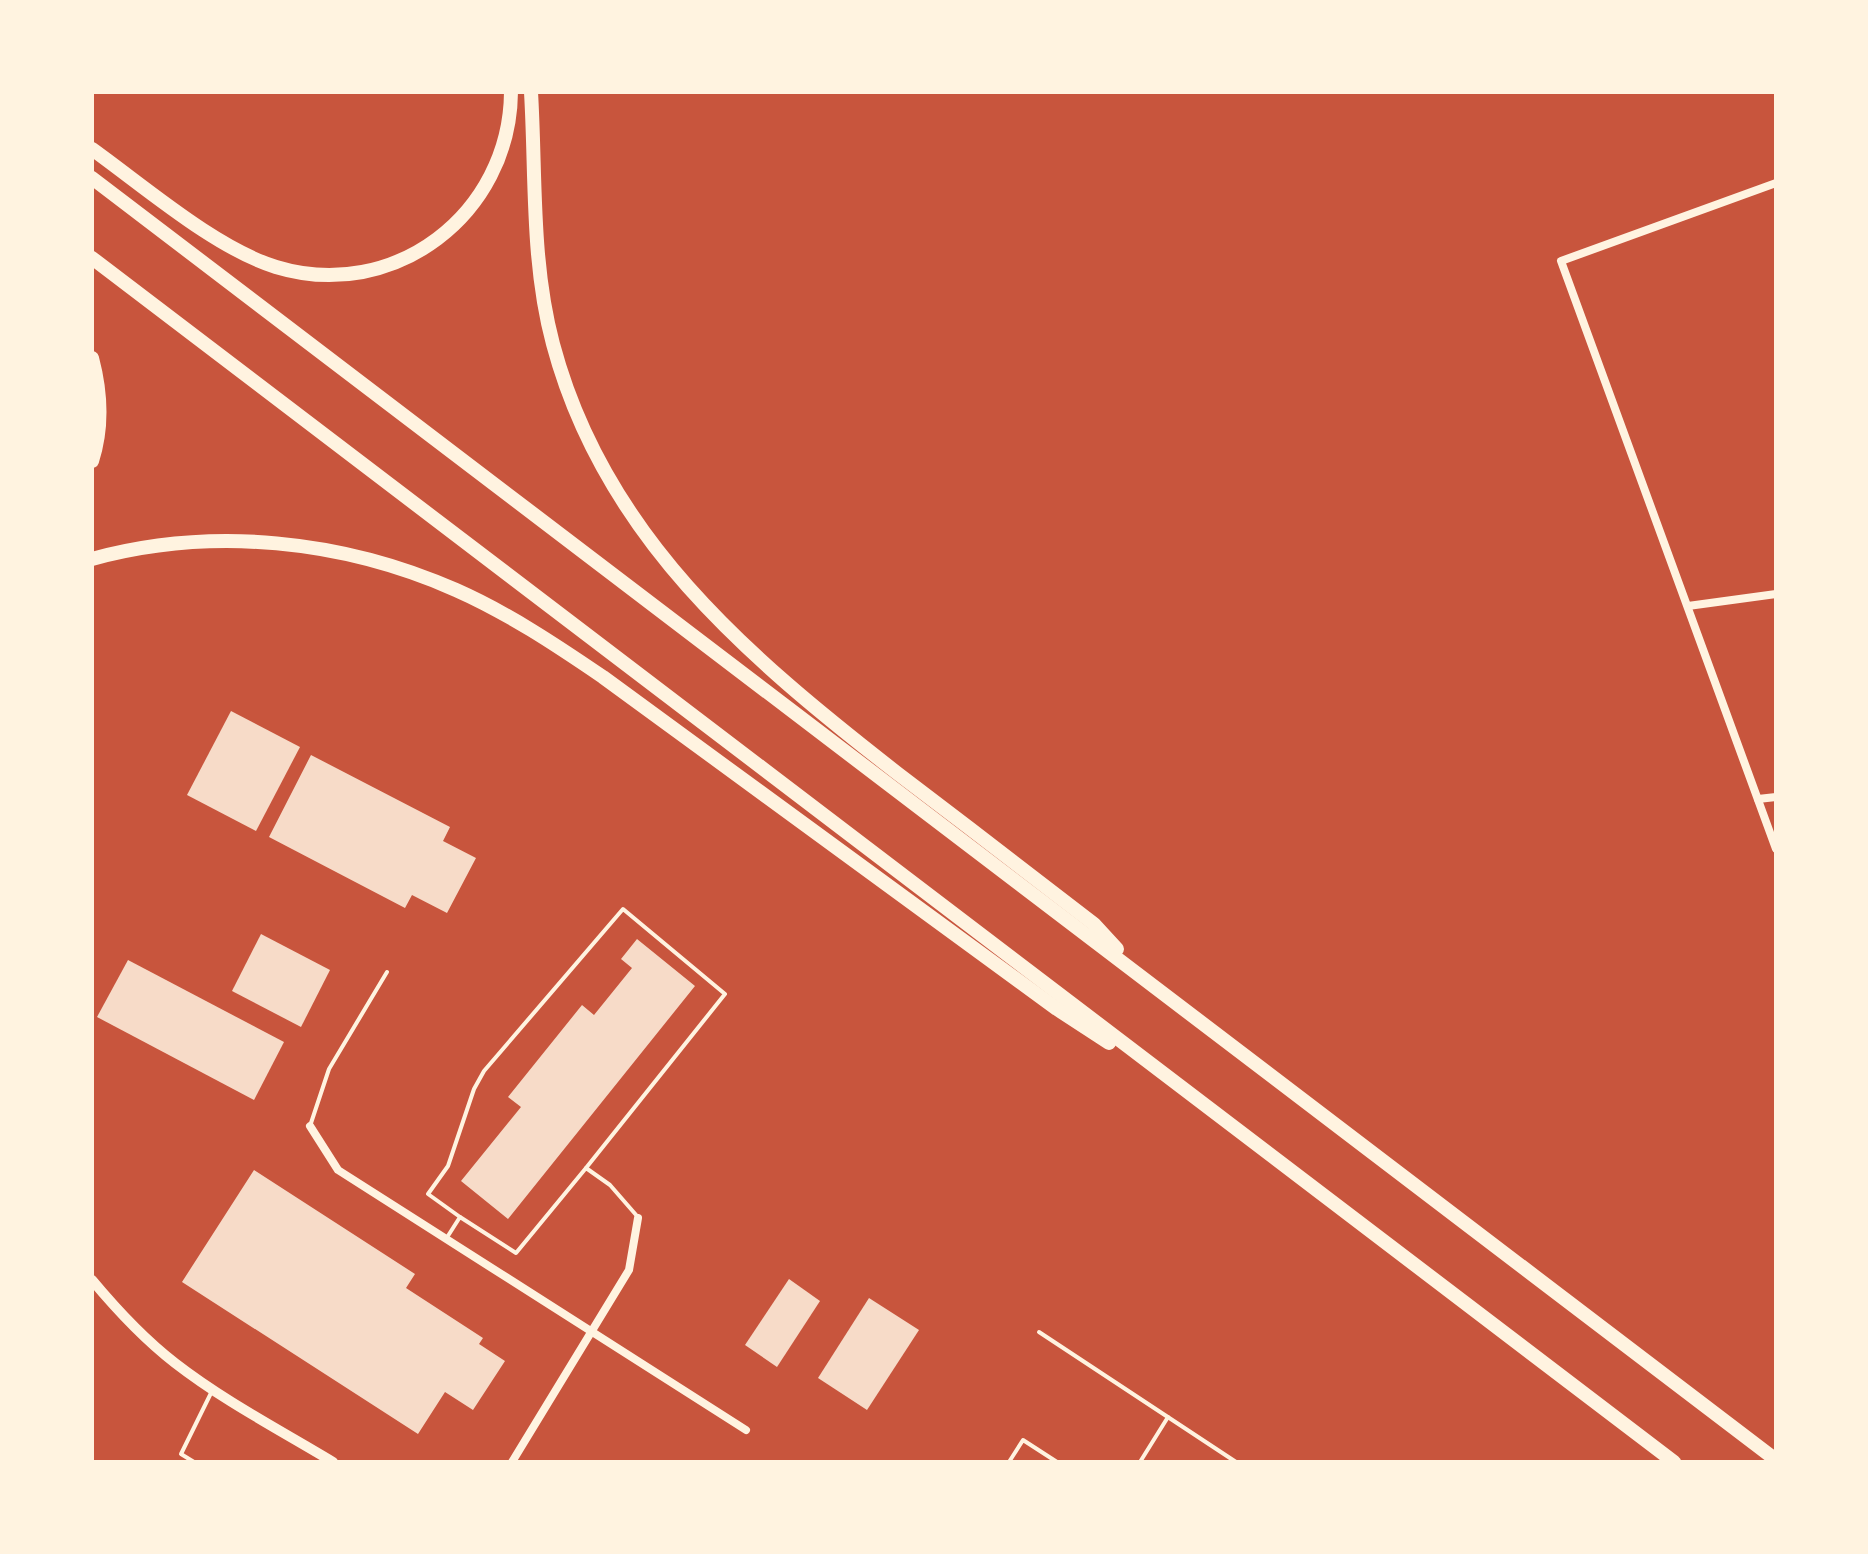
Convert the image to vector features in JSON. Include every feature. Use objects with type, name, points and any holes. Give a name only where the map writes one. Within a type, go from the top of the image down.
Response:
[{"type":"highway","points":[[92,149],[218,240],[250,257],[304,273],[358,273],[384,266],[430,245],[467,213],[490,179],[501,153],[508,129],[511,92]]},
{"type":"highway","points":[[531,92],[540,282],[553,343],[586,437],[637,524],[695,596],[774,674],[1094,924],[1144,979]]},
{"type":"highway","points":[[92,178],[1776,1460]]},
{"type":"highway","points":[[92,258],[1674,1462]]},
{"type":"highway","points":[[92,358],[100,400],[92,461]]},
{"type":"highway","points":[[92,559],[147,548],[204,542],[295,545],[379,563],[458,591],[527,628],[603,677],[1057,1009],[1201,1103]]},
{"type":"street","points":[[1776,183],[1561,261],[1776,849]]},
{"type":"street","points":[[1688,606],[1776,594]]},
{"type":"street","points":[[1758,799],[1776,797]]},
{"type":"street","points":[[310,1126],[338,1170],[746,1430]]},
{"type":"street","points":[[512,1462],[629,1270],[638,1218]]},
{"type":"street","points":[[92,1280],[121,1313],[174,1362],[212,1390],[333,1462]]},
{"type":"lane","points":[[623,909],[725,994],[586,1168],[516,1253],[428,1194],[448,1166],[474,1089],[484,1071],[623,909]]},
{"type":"lane","points":[[310,1126],[329,1069],[387,972]]},
{"type":"lane","points":[[586,1168],[610,1185],[638,1218]]},
{"type":"lane","points":[[446,1239],[460,1217]]},
{"type":"lane","points":[[1039,1332],[1236,1462]]},
{"type":"lane","points":[[175,1462],[212,1390]]},
{"type":"lane","points":[[1140,1462],[1168,1417]]},
{"type":"lane","points":[[1009,1462],[1023,1440],[1057,1462]]},
{"type":"lane","points":[[181,1454],[194,1462]]},
{"type":"building","points":[[231,711],[300,747],[256,831],[187,795]]},
{"type":"building","points":[[311,755],[450,827],[443,841],[476,858],[447,913],[412,895],[405,908],[269,837]]},
{"type":"building","points":[[261,934],[330,970],[301,1027],[232,991]]},
{"type":"building","points":[[637,939],[695,986],[508,1219],[461,1181],[521,1107],[508,1097],[582,1005],[594,1015],[632,968],[621,959]]},
{"type":"building","points":[[128,960],[284,1042],[254,1100],[97,1017]]},
{"type":"building","points":[[254,1170],[415,1274],[406,1288],[483,1338],[479,1344],[505,1361],[473,1410],[445,1392],[418,1434],[182,1282]]},
{"type":"building","points":[[789,1279],[820,1301],[777,1367],[745,1345]]},
{"type":"building","points":[[869,1298],[919,1330],[867,1410],[818,1378]]}]
